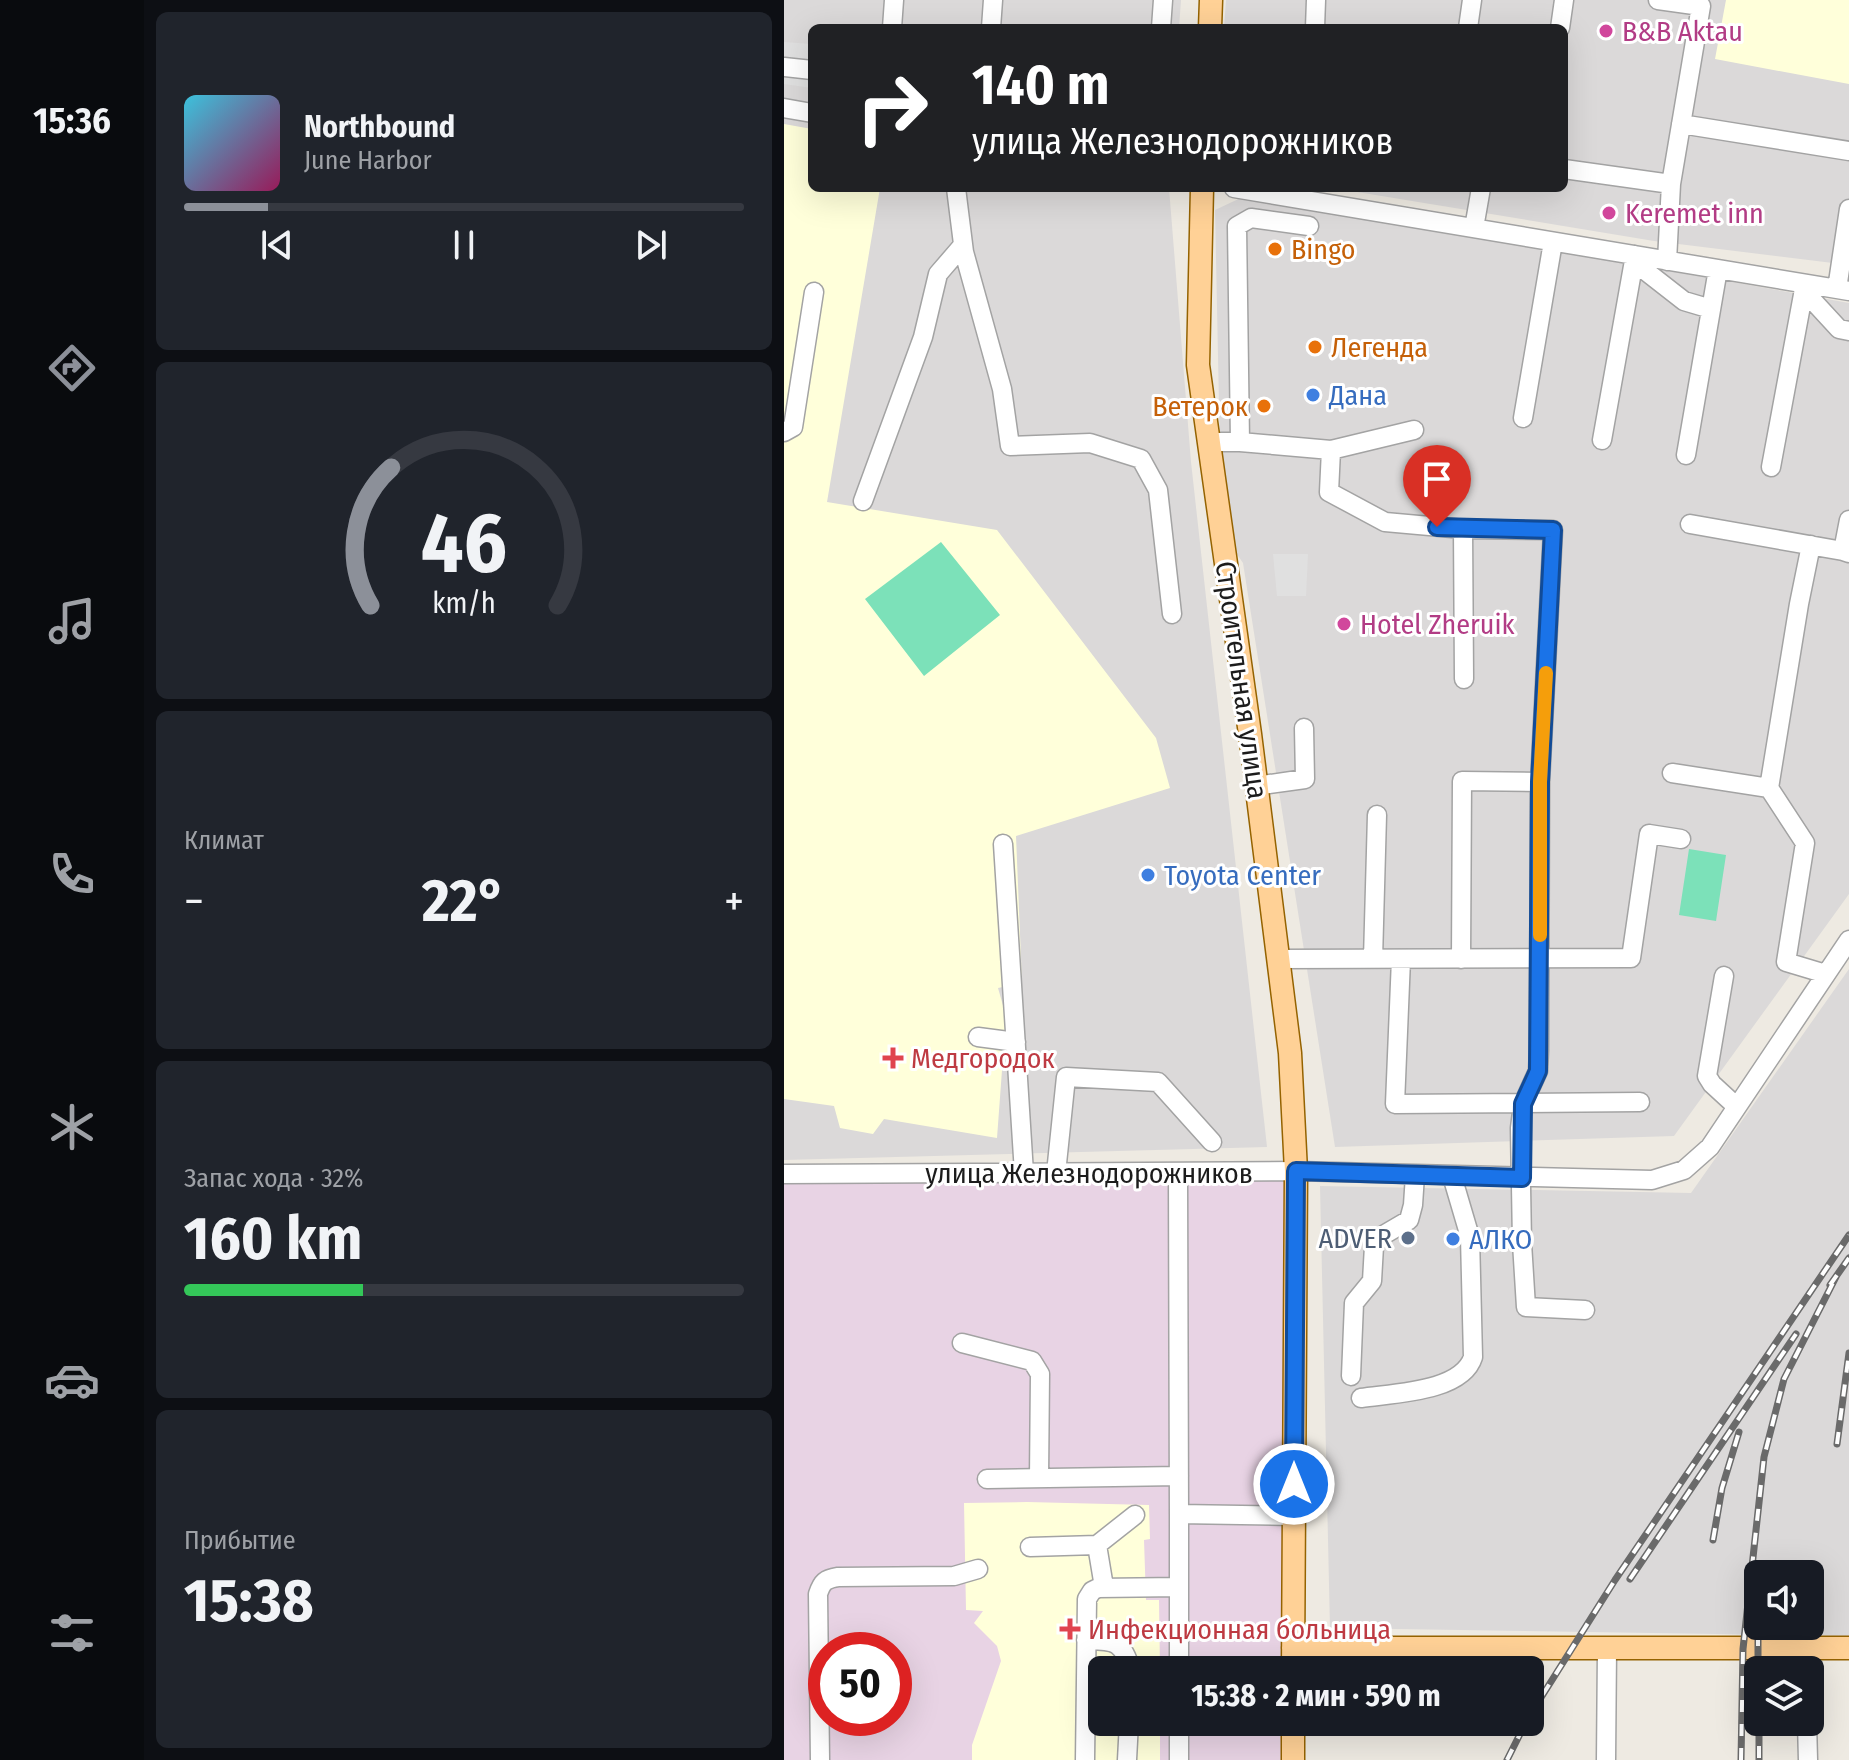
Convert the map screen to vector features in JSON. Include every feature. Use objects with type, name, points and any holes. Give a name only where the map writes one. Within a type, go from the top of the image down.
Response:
[{"type":"main road","points":[[1210,24],[1211,0]]},
{"type":"main road","name":"Строительная улица","points":[[1202,192],[1198,365],[1290,1053],[1296,1171],[1293,1656]]},
{"type":"main road","points":[[1820,1656],[1849,1648]]},
{"type":"main road","points":[[1387,1656],[1607,1649],[1744,1657]]},
{"type":"main road","points":[[1293,1736],[1293,1760]]},
{"type":"street","points":[[892,24],[894,0]]},
{"type":"street","points":[[991,24],[993,0]]},
{"type":"street","points":[[1161,24],[1163,0]]},
{"type":"street","points":[[1315,24],[1316,0]]},
{"type":"street","points":[[1469,24],[1472,0]]},
{"type":"street","points":[[1561,24],[1564,0]]},
{"type":"street","points":[[1658,0],[1701,6],[1671,184],[1667,261]]},
{"type":"street","points":[[784,67],[808,70]]},
{"type":"street","points":[[784,108],[808,112]]},
{"type":"street","points":[[1681,124],[1849,151]]},
{"type":"street","points":[[1568,170],[1671,184]]},
{"type":"street","points":[[956,192],[963,245],[1002,389],[1010,446],[1090,443],[1141,459],[1158,490],[1172,614]]},
{"type":"street","points":[[1258,192],[1634,258],[1718,269],[1804,287],[1843,290],[1849,209]]},
{"type":"street","points":[[1474,228],[1480,192]]},
{"type":"street","points":[[1240,442],[1237,226],[1251,218],[1309,226]]},
{"type":"street","points":[[1523,418],[1553,242]]},
{"type":"street","points":[[863,501],[923,337],[938,274],[963,245]]},
{"type":"street","points":[[1634,258],[1684,301],[1711,309]]},
{"type":"street","points":[[1602,440],[1634,258]]},
{"type":"street","points":[[1686,455],[1718,269]]},
{"type":"street","points":[[1804,287],[1839,329],[1849,331]]},
{"type":"street","points":[[1771,467],[1804,287]]},
{"type":"street","points":[[784,432],[793,427],[814,292]]},
{"type":"street","points":[[1209,442],[1331,450],[1414,430]]},
{"type":"street","points":[[1331,450],[1329,492],[1385,522],[1463,529],[1553,530],[1540,782],[1538,1071],[1523,1104],[1522,1243],[1526,1307],[1585,1310]]},
{"type":"street","points":[[1690,524],[1846,552],[1849,520]]},
{"type":"street","points":[[1463,529],[1464,679]]},
{"type":"street","points":[[1811,545],[1769,788],[1805,843],[1786,962],[1826,974]]},
{"type":"street","points":[[1256,786],[1305,779],[1304,728]]},
{"type":"street","points":[[1672,773],[1769,788]]},
{"type":"street","points":[[1461,959],[1462,781],[1540,782]]},
{"type":"street","points":[[1373,959],[1377,815]]},
{"type":"street","points":[[1278,959],[1631,958],[1649,834],[1681,839]]},
{"type":"street","points":[[1003,844],[1024,1173]]},
{"type":"street","name":"улица Железнодорожников","points":[[784,1174],[1296,1171],[1652,1180],[1684,1170],[1710,1147],[1849,940]]},
{"type":"street","points":[[1401,959],[1395,1104],[1640,1102]]},
{"type":"street","points":[[1724,976],[1707,1076],[1737,1107]]},
{"type":"street","points":[[978,1037],[1016,1042]]},
{"type":"street","points":[[1056,1173],[1066,1077],[1158,1082],[1212,1142]]},
{"type":"street","points":[[1178,1172],[1179,1656]]},
{"type":"street","points":[[1351,1376],[1354,1303],[1372,1281],[1374,1246],[1380,1237],[1409,1220],[1415,1175]]},
{"type":"street","points":[[1361,1398],[1449,1383],[1469,1368],[1473,1357],[1470,1237],[1452,1176]]},
{"type":"street","points":[[962,1343],[1032,1361],[1040,1374],[1039,1478]]},
{"type":"street","points":[[987,1479],[1179,1476]]},
{"type":"street","points":[[1179,1514],[1294,1516]]},
{"type":"street","points":[[1030,1547],[1097,1545],[1135,1515]]},
{"type":"street","points":[[1097,1545],[1104,1587]]},
{"type":"street","points":[[820,1760],[818,1594],[821,1584],[826,1579],[838,1577],[954,1576],[978,1569]]},
{"type":"street","points":[[1085,1760],[1087,1599],[1092,1591],[1104,1587],[1179,1587]]},
{"type":"street","points":[[1086,1640],[1115,1642],[1122,1646],[1126,1656]]},
{"type":"street","points":[[1606,1760],[1607,1649]]},
{"type":"street","points":[[1127,1760],[1128,1736]]},
{"type":"street","points":[[1179,1736],[1179,1760]]},
{"type":"street","points":[[1807,1736],[1808,1760]]},
{"type":"shaded area","points":[[784,0],[1181,0],[1179,24],[808,24],[808,192],[1169,192],[1191,462],[1267,1147],[784,1160]]},
{"type":"shaded area","points":[[1226,0],[1849,0],[1849,265],[1654,241],[1357,192],[1568,192],[1568,24],[1224,24]]},
{"type":"shaded area","points":[[1726,0],[1849,0],[1849,84],[1715,59]]},
{"type":"shaded area","points":[[784,42],[808,44],[808,87],[784,84]]},
{"type":"shaded area","points":[[784,124],[808,128],[808,192],[879,192],[827,502],[997,530],[1156,738],[1170,788],[1016,836],[1022,983],[998,988],[1006,1016],[997,1138],[884,1119],[873,1134],[840,1128],[834,1106],[784,1099]]},
{"type":"shaded area","points":[[1247,195],[1849,303],[1849,894],[1674,1136],[1335,1147],[1243,563],[1230,544],[1220,453],[1215,210]]},
{"type":"shaded area","points":[[1273,554],[1308,554],[1306,596],[1277,596]]},
{"type":"shaded area","points":[[1849,969],[1849,1636],[1824,1636],[1824,1560],[1744,1560],[1744,1634],[1330,1628],[1320,1186],[1691,1193]]},
{"type":"shaded area","points":[[1296,1171],[1293,1656],[1088,1656],[1088,1736],[1293,1736],[1293,1760],[784,1760],[784,1174]]},
{"type":"shaded area","name":"Инфекционная больница","points":[[964,1503],[1149,1505],[1150,1539],[1144,1540],[1146,1600],[1159,1600],[1160,1656],[1088,1656],[1088,1736],[1160,1736],[1160,1760],[972,1760],[972,1745],[1001,1661],[997,1646],[974,1623],[983,1611],[966,1610]]},
{"type":"green space","points":[[941,542],[1000,615],[924,676],[865,599]]},
{"type":"green space","points":[[1689,849],[1726,855],[1716,921],[1679,915]]},
{"type":"railway","points":[[1544,1693],[1615,1580],[1849,1235]]},
{"type":"railway","points":[[1830,1285],[1849,1258]]},
{"type":"railway","points":[[1741,1760],[1743,1649],[1764,1457],[1784,1379],[1837,1275]]},
{"type":"railway","points":[[1630,1579],[1796,1334]]},
{"type":"railway","points":[[1837,1444],[1849,1353]]},
{"type":"railway","points":[[1713,1540],[1722,1488],[1739,1432]]},
{"type":"railway","points":[[1758,1640],[1758,1656]]},
{"type":"railway","points":[[1507,1760],[1519,1736]]},
{"type":"railway","points":[[1759,1736],[1759,1760]]},
{"type":"slow traffic","points":[[1540,935],[1540,782],[1546,673]]},
{"type":"place","name":"B&B Aktau","points":[[1606,31]]},
{"type":"place","name":"Keremet inn","points":[[1609,213]]},
{"type":"place","name":"Bingo","points":[[1275,249]]},
{"type":"place","name":"Легенда","points":[[1315,347]]},
{"type":"place","name":"Дана","points":[[1313,395]]},
{"type":"place","name":"Ветерок","points":[[1264,406]]},
{"type":"place","name":"Hotel Zheruik","points":[[1344,624]]},
{"type":"place","name":"Toyota Center","points":[[1148,875]]},
{"type":"place","name":"Медгородок","points":[[893,1058]]},
{"type":"place","name":"ADVER","points":[[1408,1238]]},
{"type":"place","name":"АЛКО","points":[[1453,1239]]},
{"type":"place","name":"Инфекционная больница","points":[[1070,1629]]},
{"type":"route","points":[[1294,1484],[1296,1171],[1522,1178],[1520,1128],[1523,1104],[1538,1071],[1540,782],[1553,530],[1437,527]]}]
